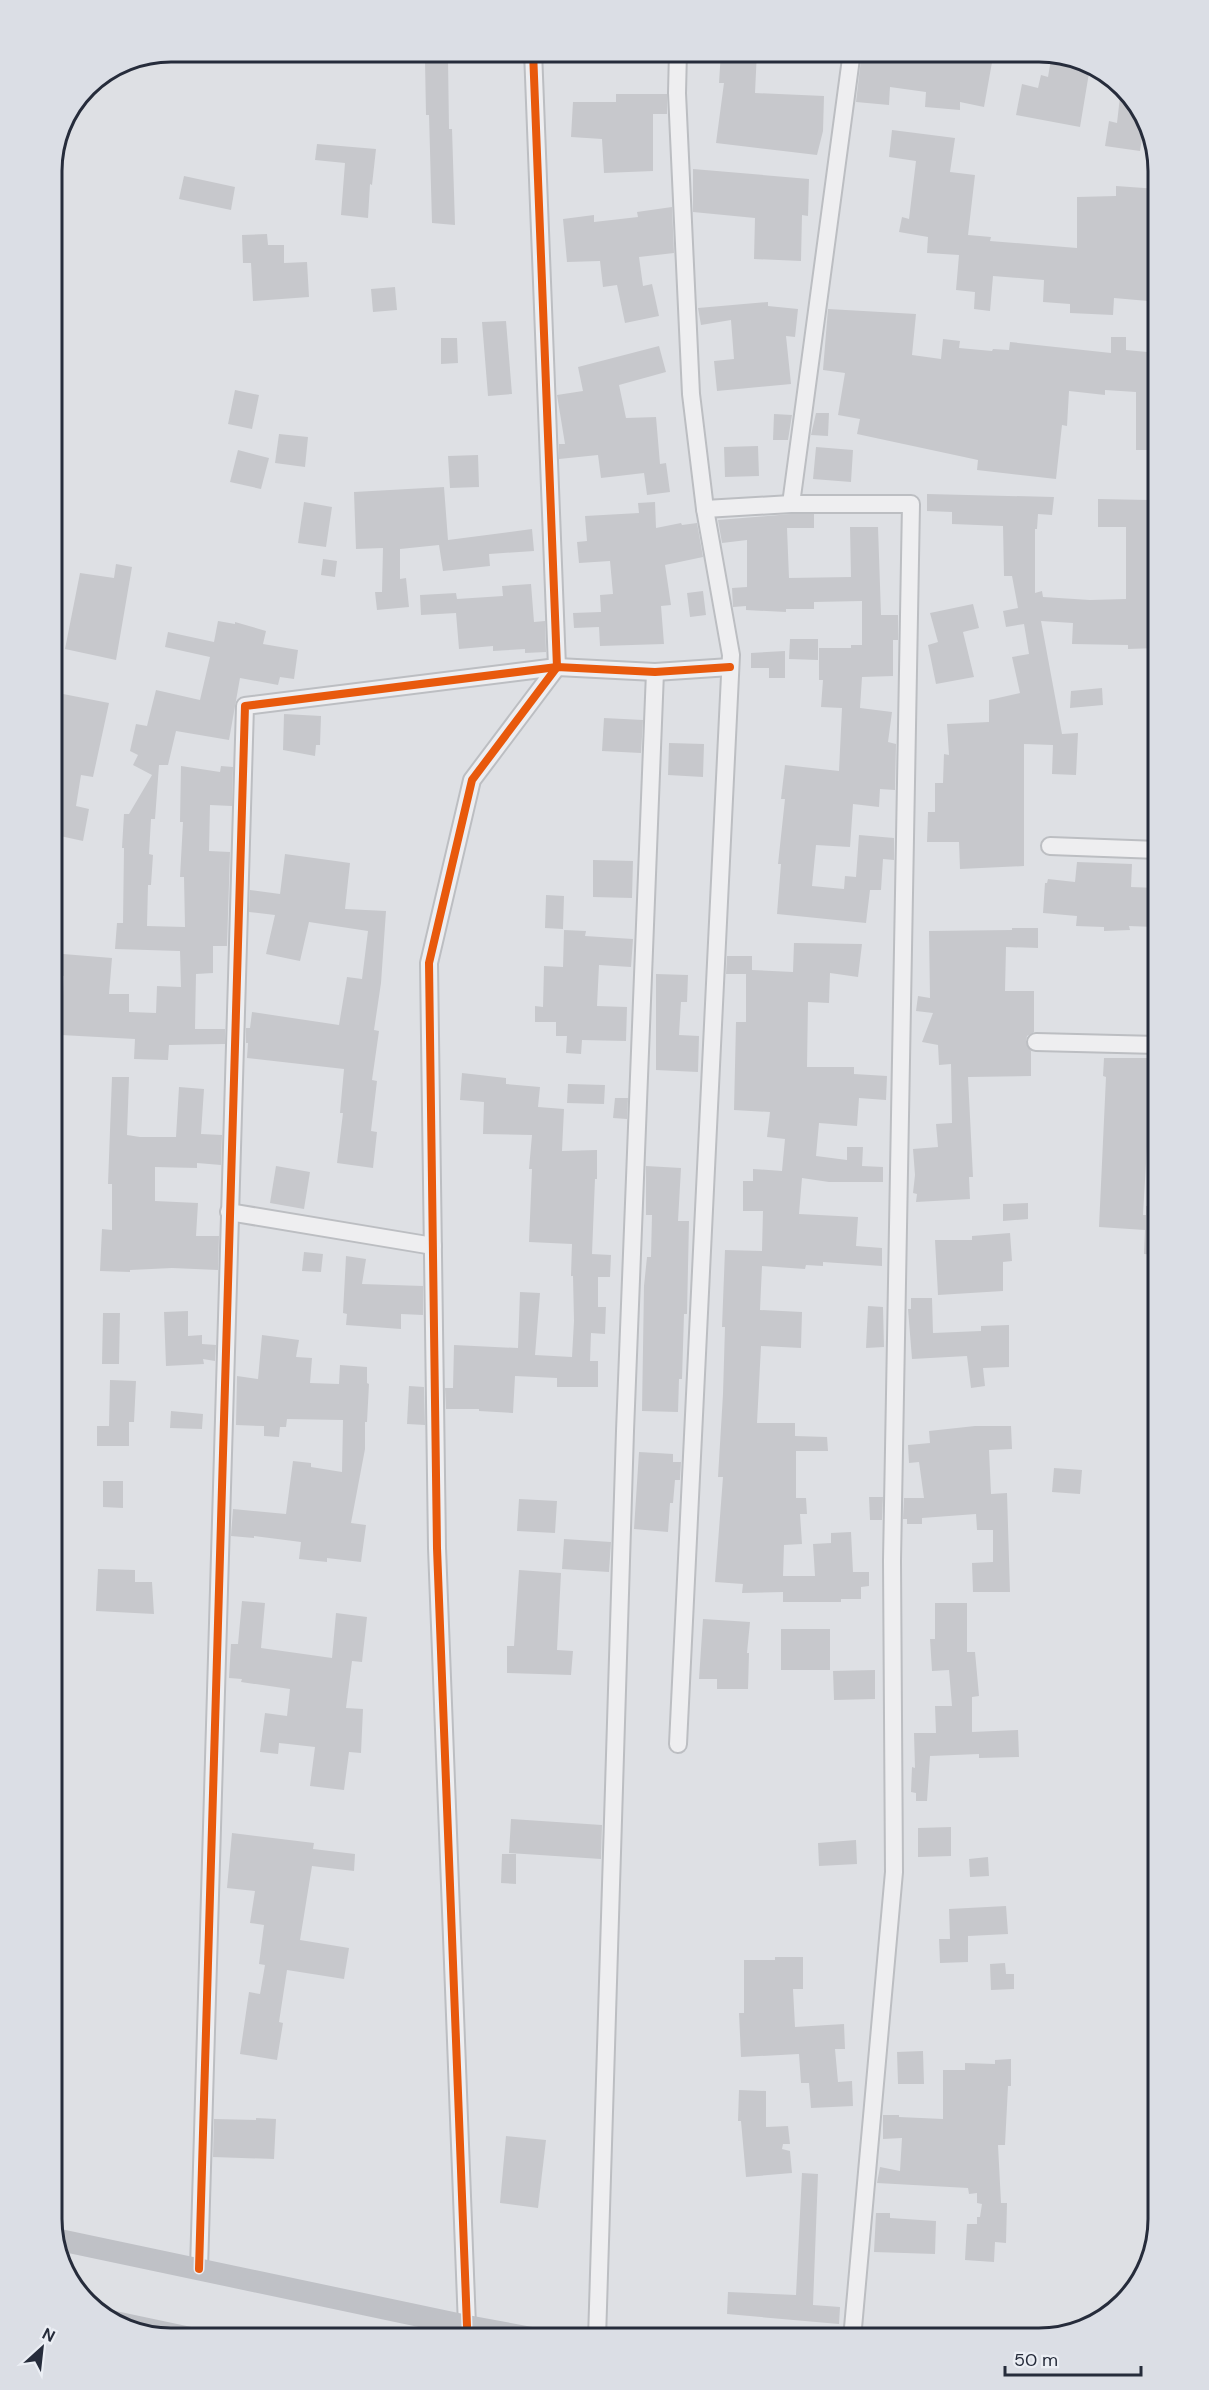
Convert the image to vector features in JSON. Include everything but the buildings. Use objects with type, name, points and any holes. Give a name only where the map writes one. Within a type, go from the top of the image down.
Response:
[{"type":"main road","points":[[64,2242],[478,2328]]},
{"type":"street","points":[[467,2326],[437,1548],[429,963],[472,780],[557,667],[533,62]]},
{"type":"street","points":[[678,62],[691,394],[705,509],[730,655],[678,1744]]},
{"type":"street","points":[[792,504],[851,62]]},
{"type":"street","points":[[705,509],[792,504],[911,504],[892,1561],[894,1872],[853,2328]]},
{"type":"street","points":[[199,2270],[245,706],[557,667],[655,672],[730,667]]},
{"type":"street","points":[[597,2328],[624,1443],[655,672]]},
{"type":"street","points":[[1050,846],[1148,850]]},
{"type":"street","points":[[1036,1042],[1148,1045]]},
{"type":"street","points":[[229,1212],[433,1246]]},
{"type":"cycle path","points":[[467,2326],[437,1548],[429,963],[472,780],[557,667],[533,62]]},
{"type":"cycle path","points":[[199,2269],[245,706],[557,667],[655,672],[730,667]]}]
